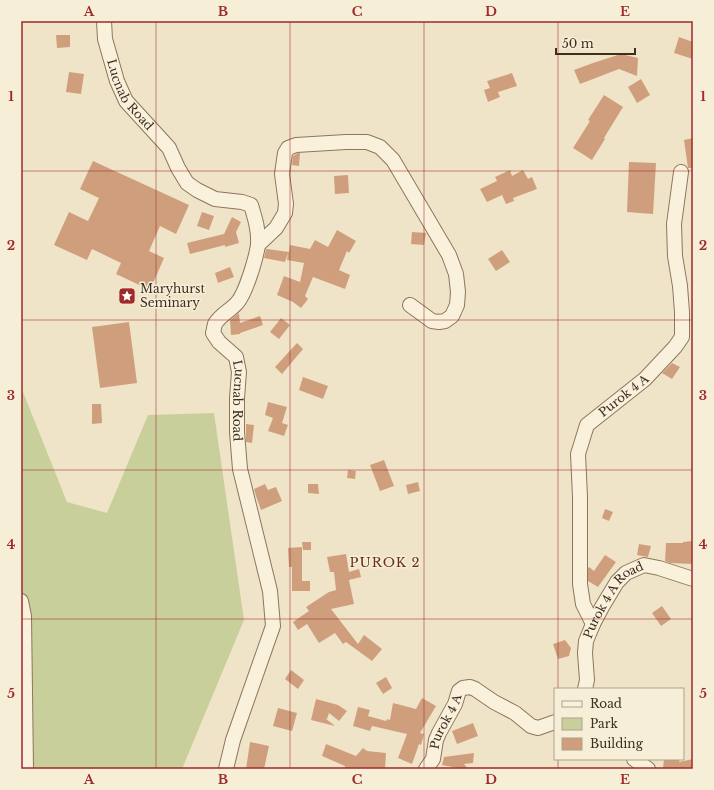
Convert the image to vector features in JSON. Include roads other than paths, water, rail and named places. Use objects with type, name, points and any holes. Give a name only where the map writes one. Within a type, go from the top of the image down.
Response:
[{"type":"street","name":"Lucnab Road","points":[[104,21],[104,39],[117,82],[126,101],[169,148],[178,168],[187,182],[197,190],[215,199],[242,202],[251,206],[257,230],[258,245],[246,289],[238,303],[226,312],[216,323],[213,333],[236,357],[239,372],[237,432],[240,469],[270,591],[272,626],[233,740],[226,769]]},
{"type":"street","points":[[258,245],[276,228],[285,213],[286,204],[282,174],[284,153],[288,148],[296,145],[346,142],[367,142],[380,147],[393,160],[450,255],[456,274],[458,292],[457,305],[452,316],[445,321],[439,322],[432,320],[410,305]]},
{"type":"street","name":"Purok 4 A","points":[[593,624],[583,604],[580,584],[580,497],[578,454],[587,425],[645,379],[682,337],[682,312],[680,286],[675,256],[674,224],[681,172]]},
{"type":"street","name":"Purok 4 A Road","points":[[585,688],[587,680],[585,652],[586,641],[593,624],[617,582],[626,573],[644,566],[659,568],[693,579]]},
{"type":"street","points":[[21,602],[24,616],[26,769]]},
{"type":"street","name":"Purok 4 A","points":[[426,769],[433,759],[436,740],[439,733],[455,704],[459,691],[463,688],[470,686],[494,702],[515,713],[531,726],[538,728]]},
{"type":"street","points":[[538,728],[554,722]]},
{"type":"street","points":[[538,728],[554,733]]},
{"type":"street","points":[[635,760],[648,769]]},
{"type":"place","name":"Maryhurst Seminary","points":[[127,296]]},
{"type":"district","name":"PUROK 2","points":[[385,562]]}]
